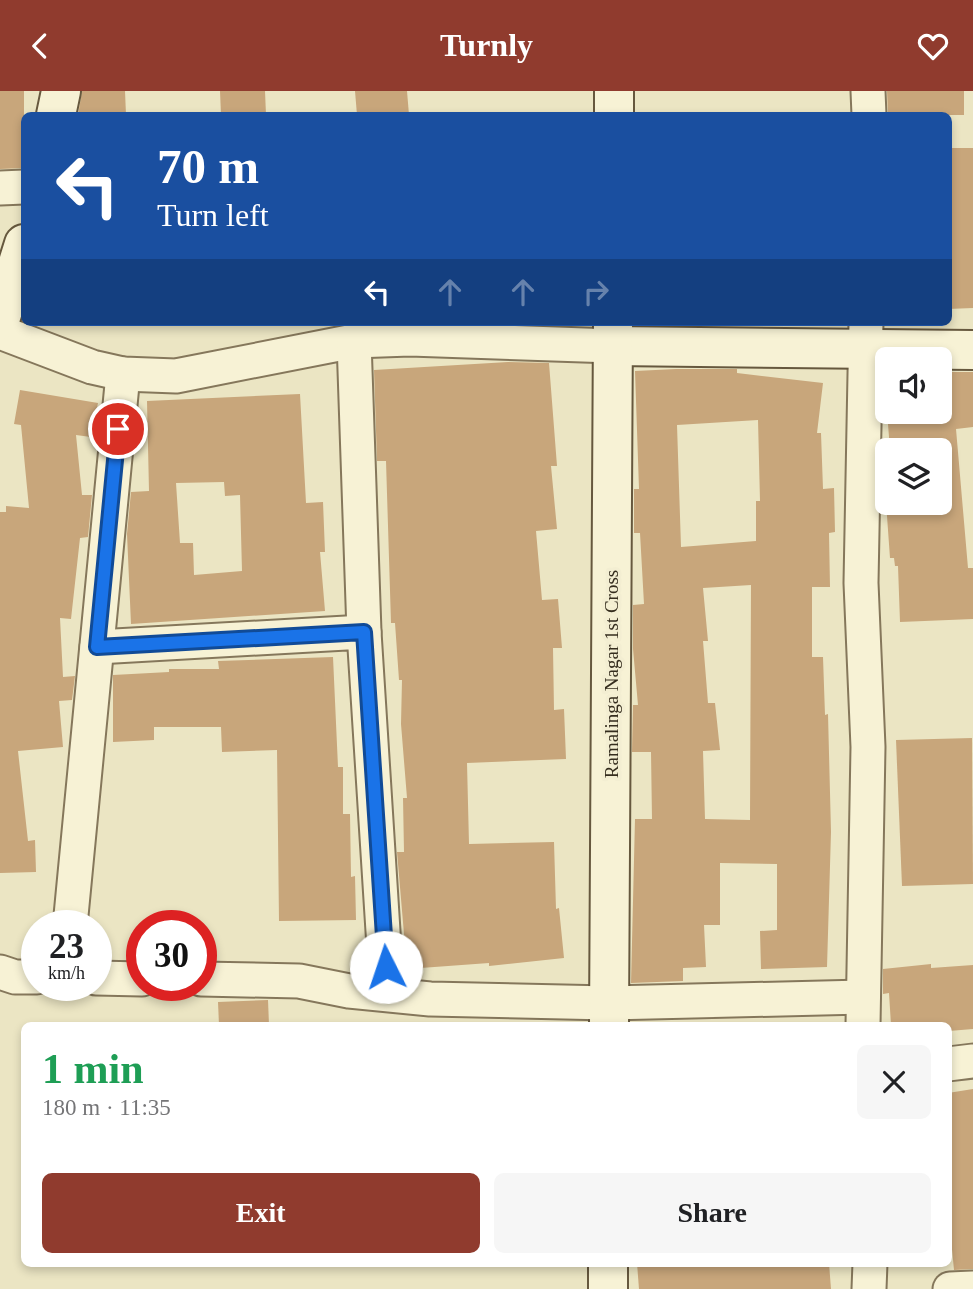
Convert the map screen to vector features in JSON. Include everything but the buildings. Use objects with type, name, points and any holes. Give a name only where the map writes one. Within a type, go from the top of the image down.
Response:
[{"type":"street","points":[[57,112],[61,91]]},
{"type":"street","points":[[614,91],[614,112]]},
{"type":"street","points":[[868,91],[869,112]]},
{"type":"street","points":[[0,188],[21,187]]},
{"type":"street","points":[[0,320],[21,254]]},
{"type":"street","points":[[0,332],[92,367],[123,374],[176,376],[354,341],[410,339],[613,334],[866,335],[973,350]]},
{"type":"street","name":"Ramalinga Nagar 1st Cross","points":[[609,1014],[613,334]]},
{"type":"street","points":[[217,979],[299,981],[430,999],[609,1014],[863,1011],[868,747],[862,583],[866,335]]},
{"type":"street","points":[[354,341],[364,632],[387,994]]},
{"type":"street","points":[[72,910],[123,374]]},
{"type":"street","points":[[97,647],[364,632]]},
{"type":"street","points":[[0,972],[21,977]]},
{"type":"street","points":[[952,1064],[973,1061]]},
{"type":"street","points":[[608,1267],[608,1289]]},
{"type":"street","points":[[869,1289],[870,1267]]},
{"type":"street","points":[[950,1289],[973,1288]]},
{"type":"route","points":[[118,429],[97,647],[364,632],[386,967]]}]
